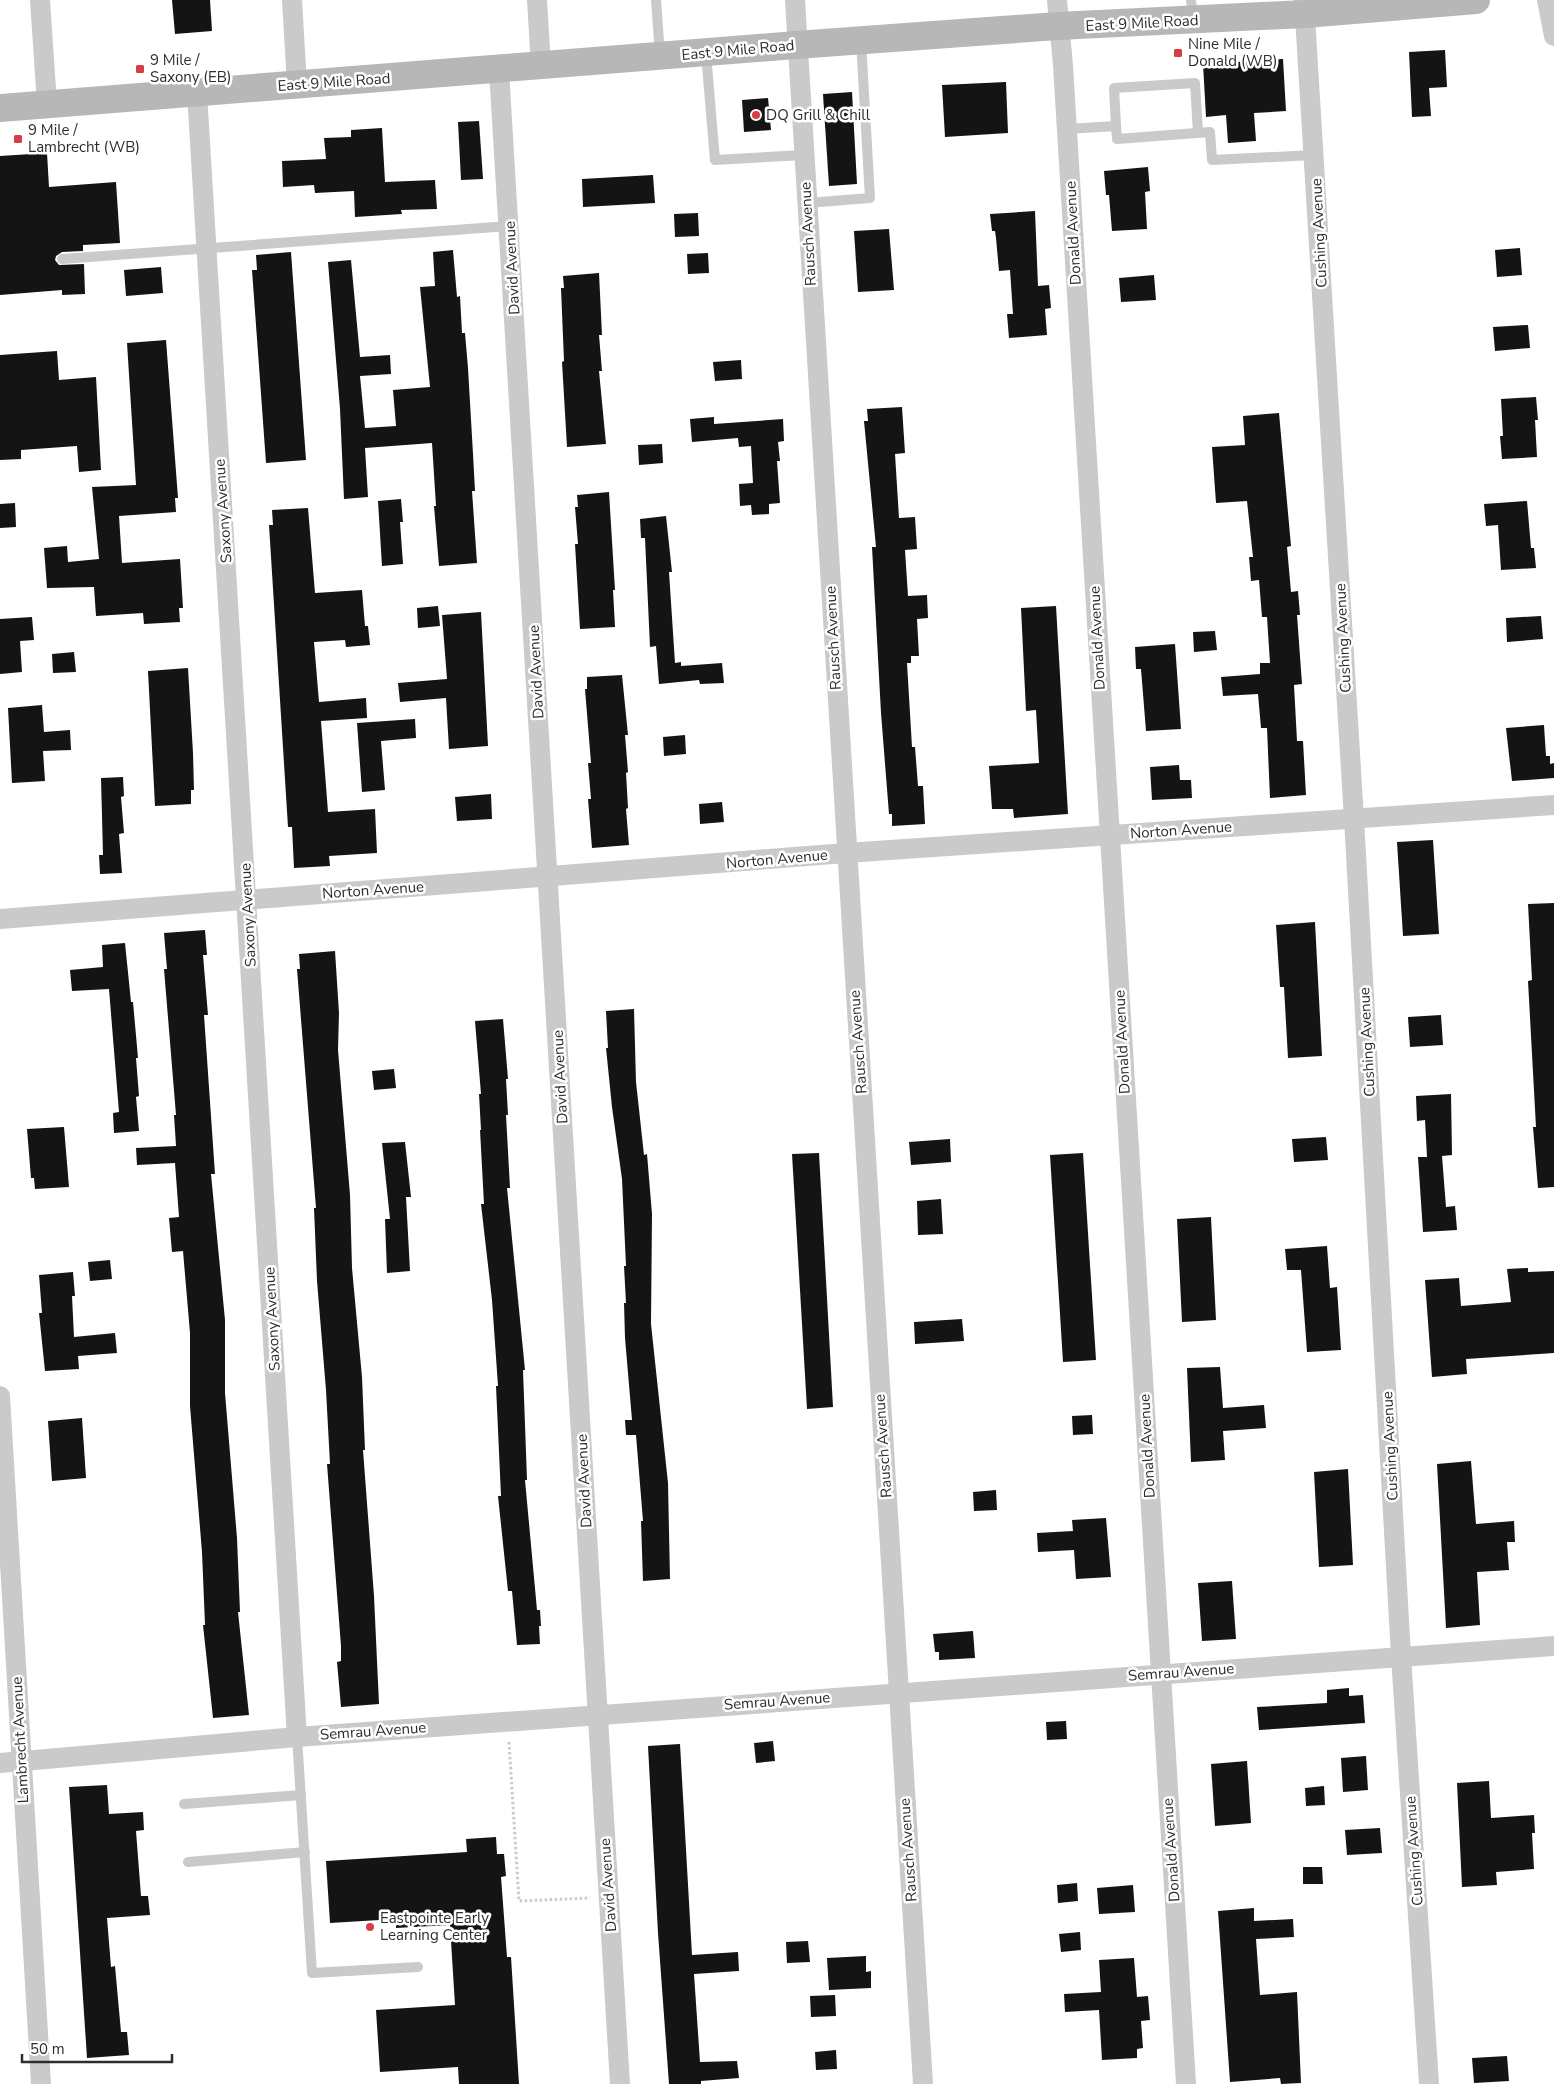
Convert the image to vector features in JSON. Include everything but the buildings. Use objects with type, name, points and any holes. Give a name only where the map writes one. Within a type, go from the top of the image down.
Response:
[{"type":"main road","name":"East 9 Mile Road","points":[[0,108],[861,40],[1058,13],[1305,7],[1476,0]]},
{"type":"street","points":[[40,0],[47,104]]},
{"type":"street","points":[[292,0],[297,85]]},
{"type":"street","points":[[537,0],[541,66]]},
{"type":"street","name":"Rausch Avenue","points":[[794,0],[923,2084]]},
{"type":"street","points":[[1547,0],[1554,36]]},
{"type":"street","name":"Cushing Avenue","points":[[1305,7],[1429,2084]]},
{"type":"street","name":"Donald Avenue","points":[[1058,13],[1067,129],[1186,2084]]},
{"type":"street","name":"David Avenue","points":[[500,70],[620,2084]]},
{"type":"street","name":"Saxony Avenue","points":[[196,93],[297,1737]]},
{"type":"street","name":"Norton Avenue","points":[[0,920],[846,853],[1554,805]]},
{"type":"street","name":"Lambrecht Avenue","points":[[0,1396],[41,2084]]},
{"type":"street","name":"Semrau Avenue","points":[[0,1763],[297,1737],[1554,1646]]},
{"type":"lane","points":[[656,0],[660,56]]},
{"type":"lane","points":[[807,203],[870,198],[861,40]]},
{"type":"lane","points":[[706,52],[715,160],[804,155]]},
{"type":"lane","points":[[1198,133],[1195,83],[1114,88],[1117,139],[1198,133],[1210,132],[1212,160],[1314,155]]},
{"type":"lane","points":[[1067,129],[1116,126]]},
{"type":"lane","points":[[62,259],[509,226]]},
{"type":"lane","points":[[297,1737],[312,1973],[418,1967]]},
{"type":"lane","points":[[184,1804],[301,1795]]},
{"type":"lane","points":[[188,1862],[304,1852]]},
{"type":"path","points":[[509,1742],[519,1901],[590,1898]]},
{"type":"place","name":"Nine Mile / Donald (WB)","points":[[1178,53]]},
{"type":"place","name":"9 Mile / Saxony (EB)","points":[[140,69]]},
{"type":"place","name":"DQ Grill & Chill","points":[[756,115]]},
{"type":"place","name":"9 Mile / Lambrecht (WB)","points":[[18,139]]},
{"type":"place","name":"Eastpointe Early Learning Center","points":[[370,1927]]}]
